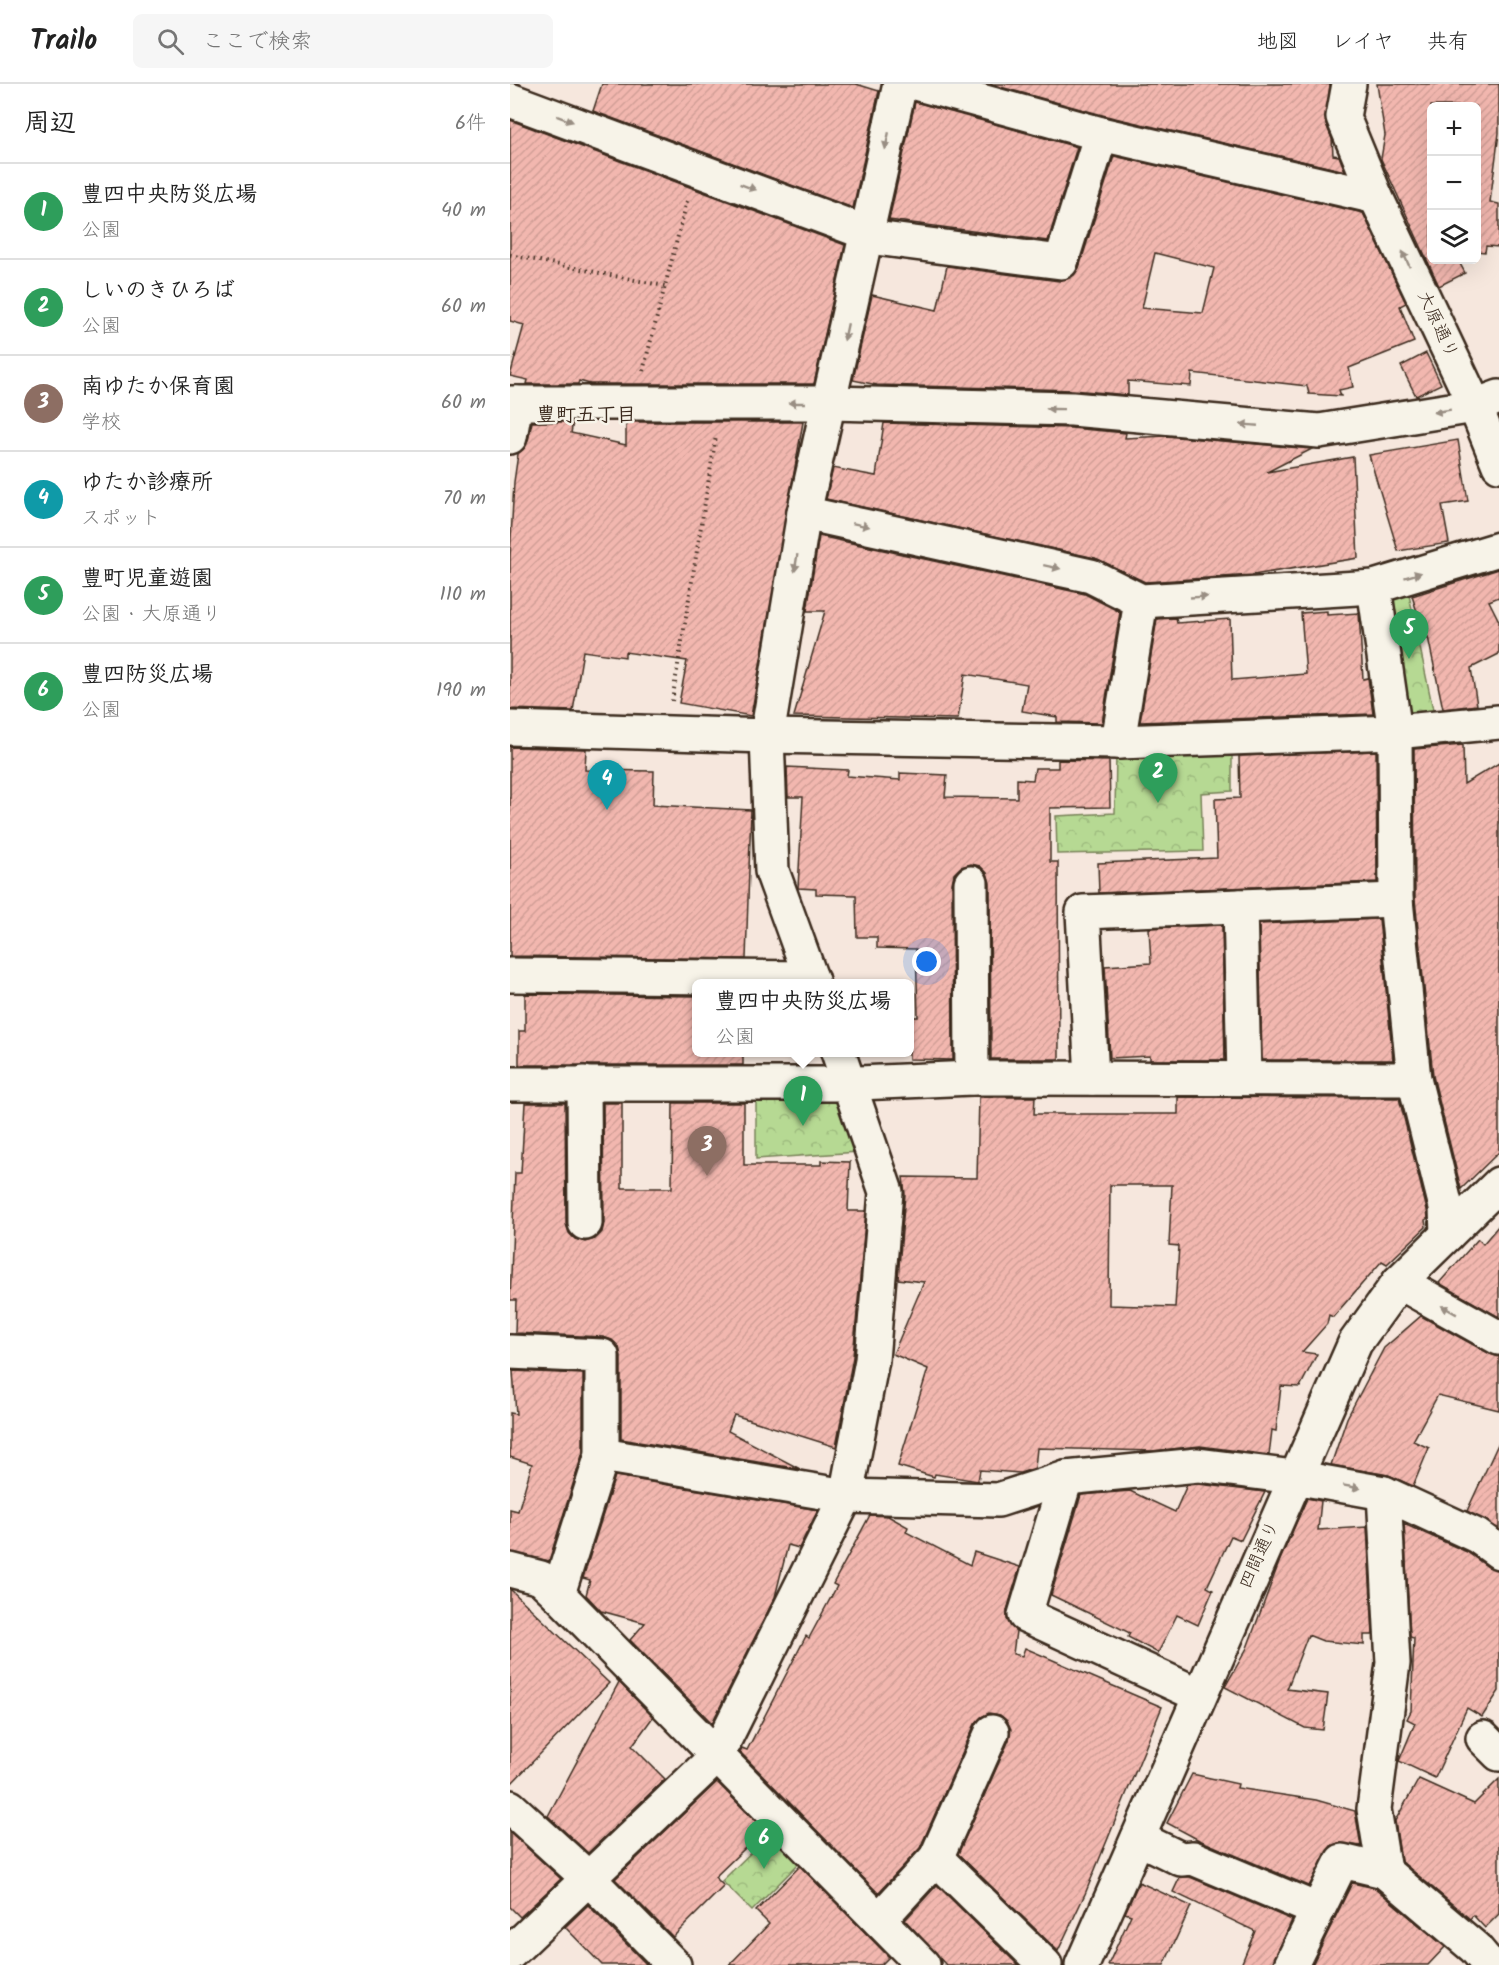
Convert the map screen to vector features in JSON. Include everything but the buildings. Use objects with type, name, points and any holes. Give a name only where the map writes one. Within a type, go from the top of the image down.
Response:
[{"type":"street","points":[[811,979],[772,871],[767,736],[804,513],[900,84]]},
{"type":"street","points":[[919,84],[1101,134],[1376,197]]},
{"type":"street","name":"大原通り","points":[[1349,84],[1342,117],[1376,197],[1487,401],[1499,465]]},
{"type":"street","points":[[510,100],[868,231],[883,239],[1061,262],[1101,134]]},
{"type":"street","points":[[510,436],[513,403],[830,403],[1072,409],[1318,431],[1487,401]]},
{"type":"street","points":[[804,513],[1091,576],[1141,601],[1374,587],[1499,549]]},
{"type":"street","points":[[1374,587],[1395,732],[1396,900],[1414,1078],[1446,1207],[1447,1234]]},
{"type":"street","points":[[1118,742],[1141,601]]},
{"type":"street","points":[[510,728],[667,731],[767,736],[1118,742],[1395,732],[1499,722]]},
{"type":"street","points":[[971,883],[972,1078]]},
{"type":"street","points":[[1092,1078],[1083,912],[1396,900]]},
{"type":"street","points":[[1240,906],[1244,1077]]},
{"type":"street","points":[[510,975],[711,979]]},
{"type":"street","points":[[510,1953],[716,1756],[846,1496],[872,1360],[886,1192],[840,1057]]},
{"type":"street","points":[[510,1084],[850,1083],[972,1078],[1414,1078]]},
{"type":"street","points":[[584,1083],[585,1223]]},
{"type":"street","name":"四間通り","points":[[1082,1965],[1294,1477],[1355,1343],[1399,1282],[1499,1184]]},
{"type":"street","points":[[1399,1282],[1499,1338]]},
{"type":"street","points":[[510,1352],[602,1356],[602,1455],[558,1594]]},
{"type":"street","points":[[602,1455],[846,1496],[998,1500],[1066,1478],[1197,1465],[1294,1477],[1384,1493],[1477,1536],[1499,1552]]},
{"type":"street","points":[[1066,1478],[1025,1615],[1199,1695]]},
{"type":"street","points":[[1384,1493],[1393,1663],[1374,1809],[1384,1871]]},
{"type":"street","points":[[510,1570],[541,1578],[558,1594],[923,1965]]},
{"type":"street","points":[[879,1920],[936,1858],[992,1732]]},
{"type":"street","points":[[510,1807],[589,1879],[674,1965]]},
{"type":"street","points":[[1138,1838],[1181,1859],[1193,1858],[1317,1910]]},
{"type":"street","points":[[936,1858],[1045,1965]]},
{"type":"street","points":[[1291,1965],[1342,1861],[1384,1871],[1489,1958]]},
{"type":"path","points":[[635,403],[695,168]]},
{"type":"path","points":[[510,255],[665,286]]},
{"type":"path","points":[[667,731],[722,404]]},
{"type":"green space","points":[[1409,595],[1435,719],[1404,723],[1386,599]]},
{"type":"green space","points":[[1232,749],[1232,791],[1201,793],[1203,851],[1057,854],[1056,816],[1115,813],[1116,752]]},
{"type":"green space","points":[[840,1098],[858,1152],[756,1159],[756,1100]]},
{"type":"green space","points":[[777,1827],[805,1857],[752,1911],[722,1881]]},
{"type":"place","name":"豊町児童遊園","points":[[1409,659]]},
{"type":"place","name":"しいのきひろば","points":[[1158,803]]},
{"type":"place","name":"ゆたか診療所","points":[[607,810]]},
{"type":"place","name":"豊四中央防災広場","points":[[803,1126]]},
{"type":"place","name":"南ゆたか保育園","points":[[707,1176]]},
{"type":"place","name":"豊四防災広場","points":[[764,1869]]},
{"type":"district","name":"豊町五丁目","points":[[586,416]]}]
